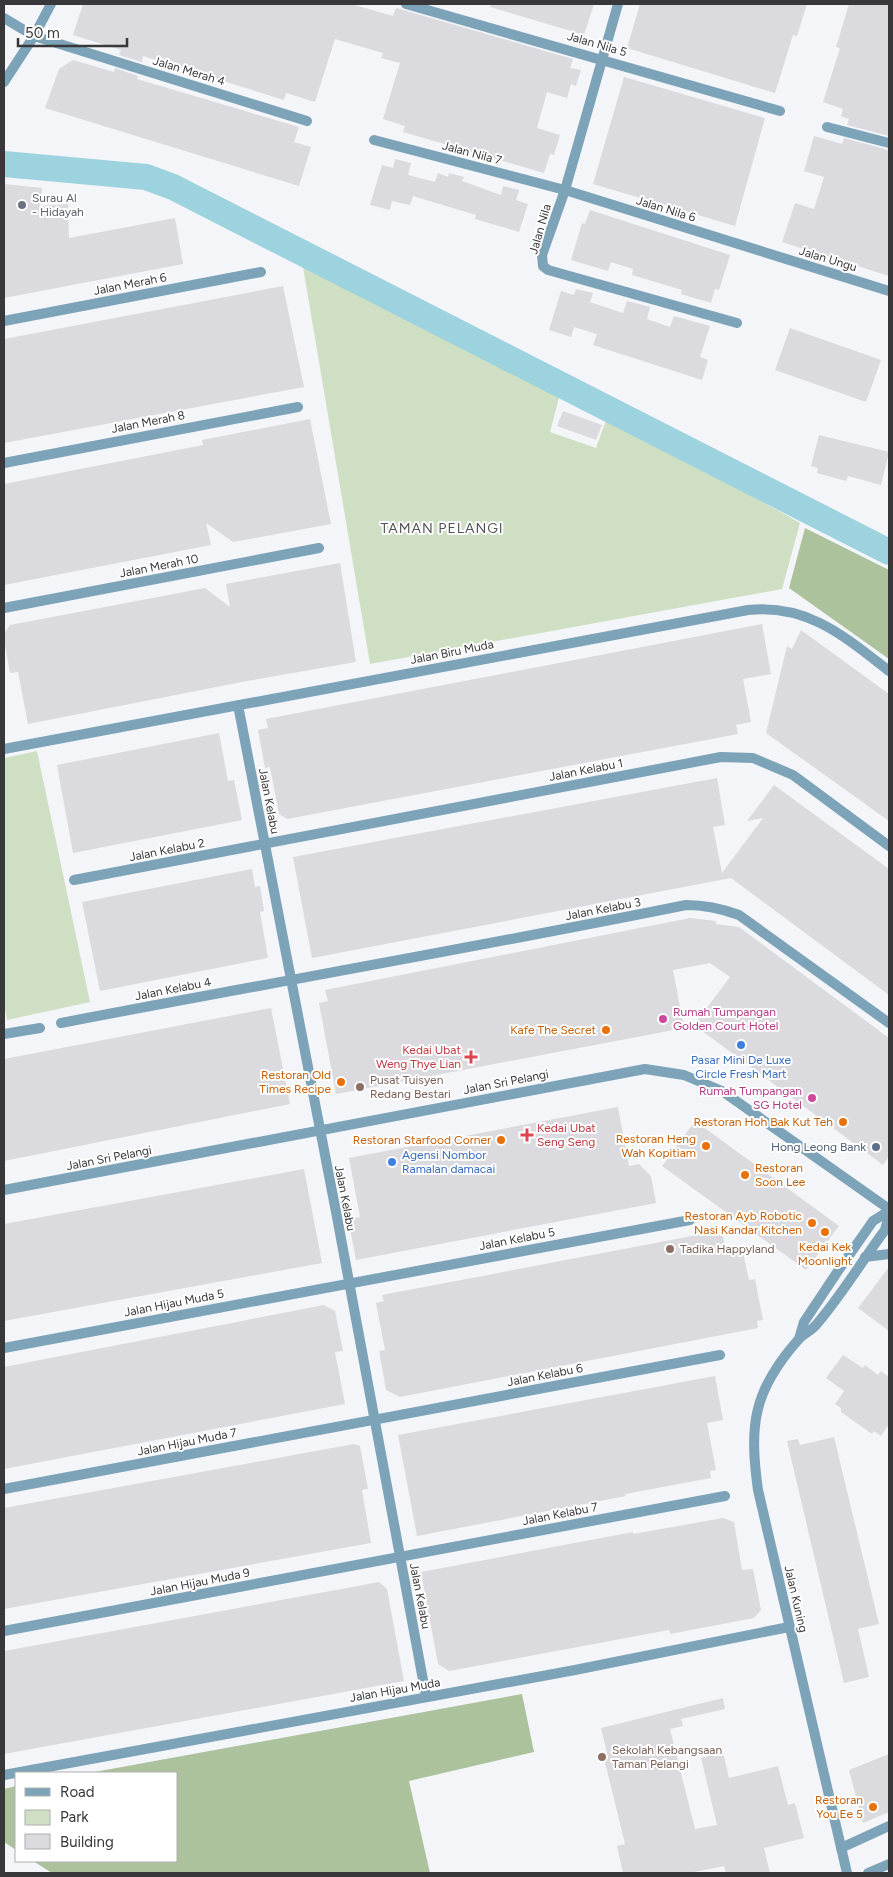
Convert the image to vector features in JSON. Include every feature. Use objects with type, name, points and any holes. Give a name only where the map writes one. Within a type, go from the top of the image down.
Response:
[{"type":"street","points":[[4,82],[34,36],[51,4]]},
{"type":"street","name":"Jalan Nila 5","points":[[406,4],[780,111]]},
{"type":"street","name":"Jalan Nila","points":[[618,4],[565,190],[542,255],[543,266],[548,270],[737,323]]},
{"type":"street","name":"Jalan Merah 4","points":[[4,18],[34,36],[307,121]]},
{"type":"street","points":[[827,126],[889,143]]},
{"type":"street","name":"Jalan Nila 7","points":[[374,140],[565,190]]},
{"type":"street","name":"Jalan Nila 6","points":[[565,190],[759,251]]},
{"type":"street","name":"Jalan Ungu","points":[[759,251],[889,291]]},
{"type":"street","name":"Jalan Merah 6","points":[[4,321],[261,272]]},
{"type":"street","name":"Jalan Merah 8","points":[[4,463],[298,406]]},
{"type":"street","name":"Jalan Merah 10","points":[[4,608],[319,548]]},
{"type":"street","name":"Jalan Biru Muda","points":[[5,749],[748,610],[768,608],[812,618],[836,631],[889,670]]},
{"type":"street","name":"Jalan Kelabu","points":[[238,705],[426,1696]]},
{"type":"street","points":[[4,737],[5,749]]},
{"type":"street","name":"Jalan Kelabu 1","points":[[264,844],[721,757],[737,756],[753,758],[793,775],[889,846]]},
{"type":"street","name":"Jalan Kelabu 2","points":[[74,880],[264,844]]},
{"type":"street","name":"Jalan Kelabu 3","points":[[290,980],[478,947],[686,905],[702,905],[719,907],[738,915],[889,1023]]},
{"type":"street","name":"Jalan Kelabu 4","points":[[61,1023],[290,980]]},
{"type":"street","points":[[4,1034],[40,1028]]},
{"type":"street","name":"Jalan Sri Pelangi","points":[[4,1190],[645,1069],[684,1075],[722,1091],[889,1210]]},
{"type":"street","name":"Jalan Kuning","points":[[799,1339],[804,1322],[838,1271],[873,1222],[889,1210]]},
{"type":"street","name":"Jalan Kuning","points":[[847,1873],[758,1490],[753,1455],[753,1427],[766,1383],[799,1339],[815,1327],[884,1230],[889,1215]]},
{"type":"street","name":"Jalan Kelabu 5","points":[[349,1283],[690,1220]]},
{"type":"street","points":[[865,1256],[889,1254]]},
{"type":"street","name":"Jalan Hijau Muda 5","points":[[4,1348],[349,1283]]},
{"type":"street","name":"Jalan Kelabu 6","points":[[374,1420],[720,1355]]},
{"type":"street","name":"Jalan Hijau Muda 7","points":[[4,1489],[374,1420]]},
{"type":"street","name":"Jalan Kelabu 7","points":[[400,1557],[725,1496]]},
{"type":"street","name":"Jalan Hijau Muda 9","points":[[4,1631],[400,1557]]},
{"type":"street","name":"Jalan Hijau Muda","points":[[20,1772],[575,1670],[790,1627]]},
{"type":"street","points":[[841,1848],[889,1826]]},
{"type":"street","points":[[868,1873],[889,1864]]},
{"type":"green space","points":[[302,261],[560,394],[550,432],[596,448],[608,415],[800,523],[782,589],[370,664]]},
{"type":"green space","points":[[805,528],[889,570],[889,659],[789,588]]},
{"type":"green space","points":[[37,751],[90,1002],[7,1020],[4,1003],[4,758]]},
{"type":"green space","points":[[522,1694],[534,1752],[409,1781],[430,1873],[52,1873],[35,1862],[178,1862],[178,1772],[94,1772]]},
{"type":"green space","points":[[15,1786],[15,1849],[4,1842],[4,1789]]},
{"type":"building","points":[[83,4],[351,4],[393,16],[396,8],[573,59],[570,68],[581,70],[576,86],[571,84],[567,98],[547,92],[537,128],[560,135],[554,155],[550,154],[544,173],[403,132],[405,126],[383,119],[400,63],[381,58],[383,53],[335,39],[315,102],[286,93],[284,100],[143,56],[142,62],[119,55],[121,50],[73,35]]},
{"type":"building","points":[[491,4],[594,4],[584,35],[490,7]]},
{"type":"building","points":[[640,4],[807,4],[797,36],[793,35],[775,93],[627,48]]},
{"type":"building","points":[[849,4],[889,4],[889,136],[847,125],[849,119],[841,116],[843,109],[823,102],[840,48],[836,47]]},
{"type":"building","points":[[73,60],[114,72],[115,68],[138,76],[137,79],[299,127],[294,142],[311,147],[299,186],[45,108],[59,69]]},
{"type":"building","points":[[624,77],[765,118],[735,226],[593,184]]},
{"type":"building","points":[[814,136],[842,144],[844,138],[889,150],[889,276],[782,242],[795,203],[814,209],[824,177],[804,171]]},
{"type":"building","points":[[395,159],[411,163],[408,175],[435,182],[438,173],[448,177],[449,173],[464,177],[462,181],[501,195],[503,186],[519,190],[516,200],[528,204],[519,232],[475,219],[476,215],[413,196],[410,205],[392,201],[390,210],[370,205],[382,165],[393,168]]},
{"type":"building","points":[[4,184],[42,188],[40,206],[68,204],[69,238],[175,218],[183,264],[4,298]]},
{"type":"building","points":[[590,210],[730,255],[719,290],[715,289],[711,303],[681,294],[682,290],[632,275],[633,269],[611,262],[608,271],[571,260],[582,223],[585,224]]},
{"type":"building","points":[[283,286],[304,387],[4,443],[4,339]]},
{"type":"building","points":[[576,289],[593,293],[590,302],[623,313],[627,301],[650,307],[647,319],[670,327],[674,316],[710,326],[700,357],[708,360],[702,380],[593,345],[597,334],[574,327],[571,337],[549,330],[561,291],[574,295]]},
{"type":"building","points":[[790,328],[881,360],[866,402],[775,370]]},
{"type":"building","points":[[563,411],[602,425],[596,440],[557,426]]},
{"type":"building","points":[[310,419],[331,524],[233,542],[206,523],[211,545],[4,585],[4,484],[203,445],[202,440]]},
{"type":"building","points":[[819,435],[889,452],[881,485],[848,476],[846,481],[817,473],[818,468],[811,466]]},
{"type":"building","points":[[340,563],[356,662],[247,681],[28,724],[18,672],[10,673],[4,640],[4,634],[10,625],[205,588],[230,607],[226,584]]},
{"type":"building","points":[[762,624],[771,674],[743,679],[751,722],[736,725],[738,734],[287,819],[279,814],[270,767],[265,768],[258,730],[268,728],[266,719]]},
{"type":"building","points":[[801,630],[889,694],[889,821],[766,733],[787,646],[792,649]]},
{"type":"building","points":[[219,733],[228,781],[234,780],[242,820],[73,853],[57,765]]},
{"type":"building","points":[[717,778],[725,825],[713,827],[722,873],[763,818],[747,821],[774,785],[889,869],[889,995],[731,878],[312,958],[293,857]]},
{"type":"building","points":[[252,869],[255,887],[260,886],[264,911],[260,912],[268,958],[100,991],[82,902]]},
{"type":"building","points":[[690,918],[716,921],[716,924],[739,927],[889,1038],[889,1156],[883,1165],[694,1025],[730,977],[710,963],[673,970],[684,1028],[336,1094],[319,1003],[328,1001],[325,990]]},
{"type":"building","points":[[271,1008],[290,1104],[4,1161],[4,1059]]},
{"type":"building","points":[[618,1107],[629,1166],[639,1164],[651,1176],[656,1203],[356,1260],[348,1219],[360,1217],[349,1158]]},
{"type":"building","points":[[695,1121],[839,1226],[806,1270],[662,1166]]},
{"type":"building","points":[[304,1169],[322,1263],[4,1321],[4,1224]]},
{"type":"building","points":[[713,1232],[723,1237],[726,1251],[742,1248],[749,1280],[755,1279],[763,1320],[757,1321],[758,1328],[400,1397],[386,1390],[379,1351],[385,1350],[376,1303],[384,1301],[382,1295]]},
{"type":"building","points":[[889,1267],[889,1331],[858,1308]]},
{"type":"building","points":[[324,1305],[335,1311],[343,1351],[335,1352],[345,1404],[4,1469],[4,1367]]},
{"type":"building","points":[[843,1355],[863,1368],[865,1365],[878,1375],[881,1371],[889,1377],[889,1424],[881,1436],[874,1431],[872,1434],[841,1412],[841,1408],[835,1404],[844,1391],[826,1378]]},
{"type":"building","points":[[715,1376],[723,1420],[707,1423],[716,1470],[710,1471],[711,1478],[417,1536],[398,1435]]},
{"type":"building","points":[[834,1437],[879,1624],[858,1629],[869,1677],[844,1683],[787,1441],[798,1439],[800,1445]]},
{"type":"building","points":[[354,1444],[360,1446],[368,1489],[362,1490],[371,1543],[4,1609],[4,1508]]},
{"type":"building","points":[[723,1518],[734,1522],[742,1570],[753,1569],[761,1610],[754,1618],[670,1634],[669,1630],[449,1671],[438,1664],[421,1572],[633,1532],[633,1534]]},
{"type":"building","points":[[379,1582],[387,1589],[404,1681],[4,1754],[4,1651]]},
{"type":"building","points":[[723,1698],[725,1709],[681,1719],[683,1726],[670,1729],[695,1829],[717,1825],[701,1758],[723,1752],[729,1778],[778,1766],[788,1805],[795,1803],[804,1838],[764,1848],[770,1873],[726,1873],[724,1866],[689,1873],[623,1873],[617,1846],[625,1844],[603,1754],[607,1753],[601,1728]]},
{"type":"building","points":[[889,1754],[889,1812],[863,1823],[849,1770]]},
{"type":"waterway","points":[[4,164],[146,177],[173,187],[889,552]]},
{"type":"place","name":"Surau Al - Hidayah","points":[[22,205]]},
{"type":"place","name":"Rumah Tumpangan Golden Court Hotel","points":[[663,1019]]},
{"type":"place","name":"Kafe The Secret","points":[[606,1030]]},
{"type":"place","name":"Pasar Mini De Luxe Circle Fresh Mart","points":[[741,1045]]},
{"type":"place","name":"Kedai Ubat Weng Thye Lian","points":[[471,1057]]},
{"type":"place","name":"Restoran Old Times Recipe","points":[[341,1082]]},
{"type":"place","name":"Pusat Tuisyen Redang Bestari","points":[[360,1087]]},
{"type":"place","name":"Rumah Tumpangan SG Hotel","points":[[812,1098]]},
{"type":"place","name":"Restoran Hoh Bak Kut Teh","points":[[843,1122]]},
{"type":"place","name":"Kedai Ubat Seng Seng","points":[[527,1135]]},
{"type":"place","name":"Restoran Starfood Corner","points":[[501,1140]]},
{"type":"place","name":"Restoran Heng Wah Kopitiam","points":[[706,1146]]},
{"type":"place","name":"Hong Leong Bank","points":[[876,1147]]},
{"type":"place","name":"Agensi Nombor Ramalan damacai","points":[[392,1162]]},
{"type":"place","name":"Restoran Soon Lee","points":[[745,1175]]},
{"type":"place","name":"Restoran Ayb Robotic Nasi Kandar Kitchen","points":[[812,1223]]},
{"type":"place","name":"Kedai Kek Moonlight","points":[[825,1232]]},
{"type":"place","name":"Tadika Happyland","points":[[670,1249]]},
{"type":"place","name":"Sekolah Kebangsaan Taman Pelangi","points":[[602,1757]]},
{"type":"place","name":"Restoran You Ee 5","points":[[873,1807]]},
{"type":"district","name":"TAMAN PELANGI","points":[[442,528]]}]
